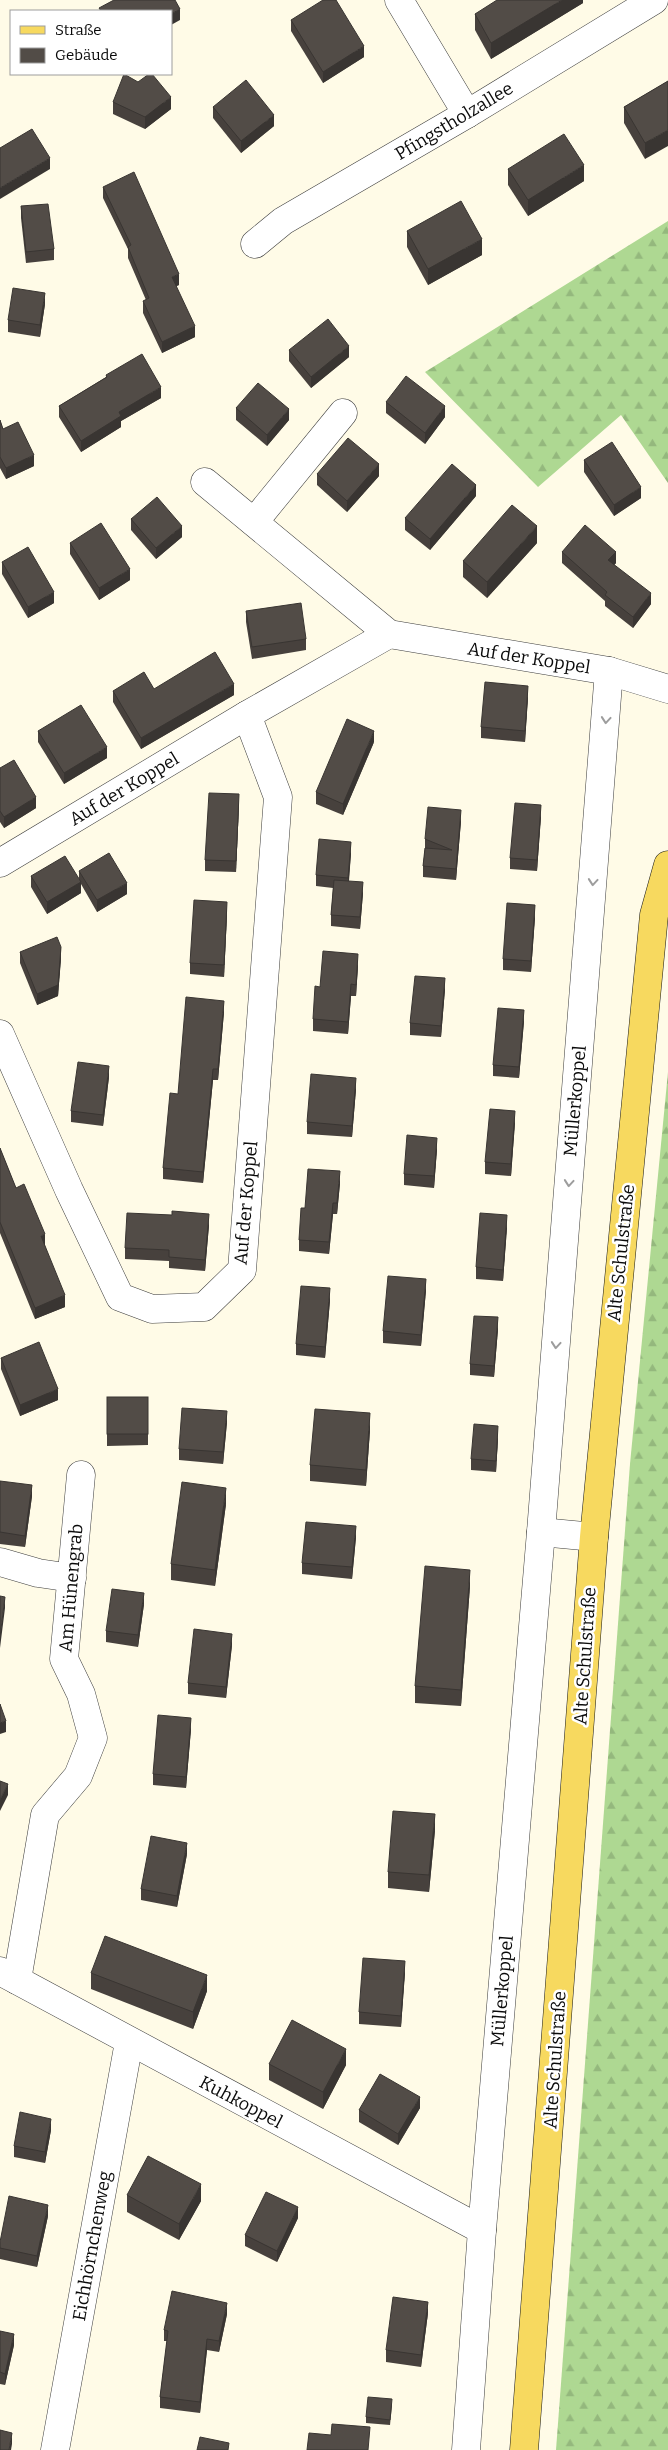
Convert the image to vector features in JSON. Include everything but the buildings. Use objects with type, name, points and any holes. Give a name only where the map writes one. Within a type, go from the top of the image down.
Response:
[{"type":"main road","name":"Alte Schulstraße","points":[[524,2450],[594,1537],[654,915],[668,865]]},
{"type":"street","points":[[399,0],[467,114]]},
{"type":"street","name":"Pfingstholzallee","points":[[255,244],[283,221],[467,114],[654,0]]},
{"type":"street","points":[[254,522],[343,413]]},
{"type":"street","points":[[205,482],[389,634]]},
{"type":"street","name":"Auf der Koppel","points":[[0,863],[247,715],[389,634],[610,671],[668,689]]},
{"type":"street","name":"Müllerkoppel","points":[[466,2450],[482,2230],[541,1532],[610,671]]},
{"type":"street","name":"Auf der Koppel","points":[[0,1034],[120,1297],[152,1309],[204,1307],[242,1270],[278,797],[247,715]]},
{"type":"street","name":"Am Hünengrab","points":[[8,1975],[45,1815],[78,1776],[93,1738],[81,1694],[64,1659],[81,1475]]},
{"type":"street","points":[[541,1532],[594,1537]]},
{"type":"street","points":[[0,1562],[38,1573],[72,1578]]},
{"type":"street","name":"Kuhkoppel","points":[[8,1975],[129,2042],[482,2230]]},
{"type":"street","name":"Eichhörnchenweg","points":[[54,2450],[129,2042]]},
{"type":"green space","points":[[668,221],[668,483],[621,415],[538,487],[425,372]]},
{"type":"green space","points":[[668,1072],[668,2450],[556,2450],[630,1464]]}]
